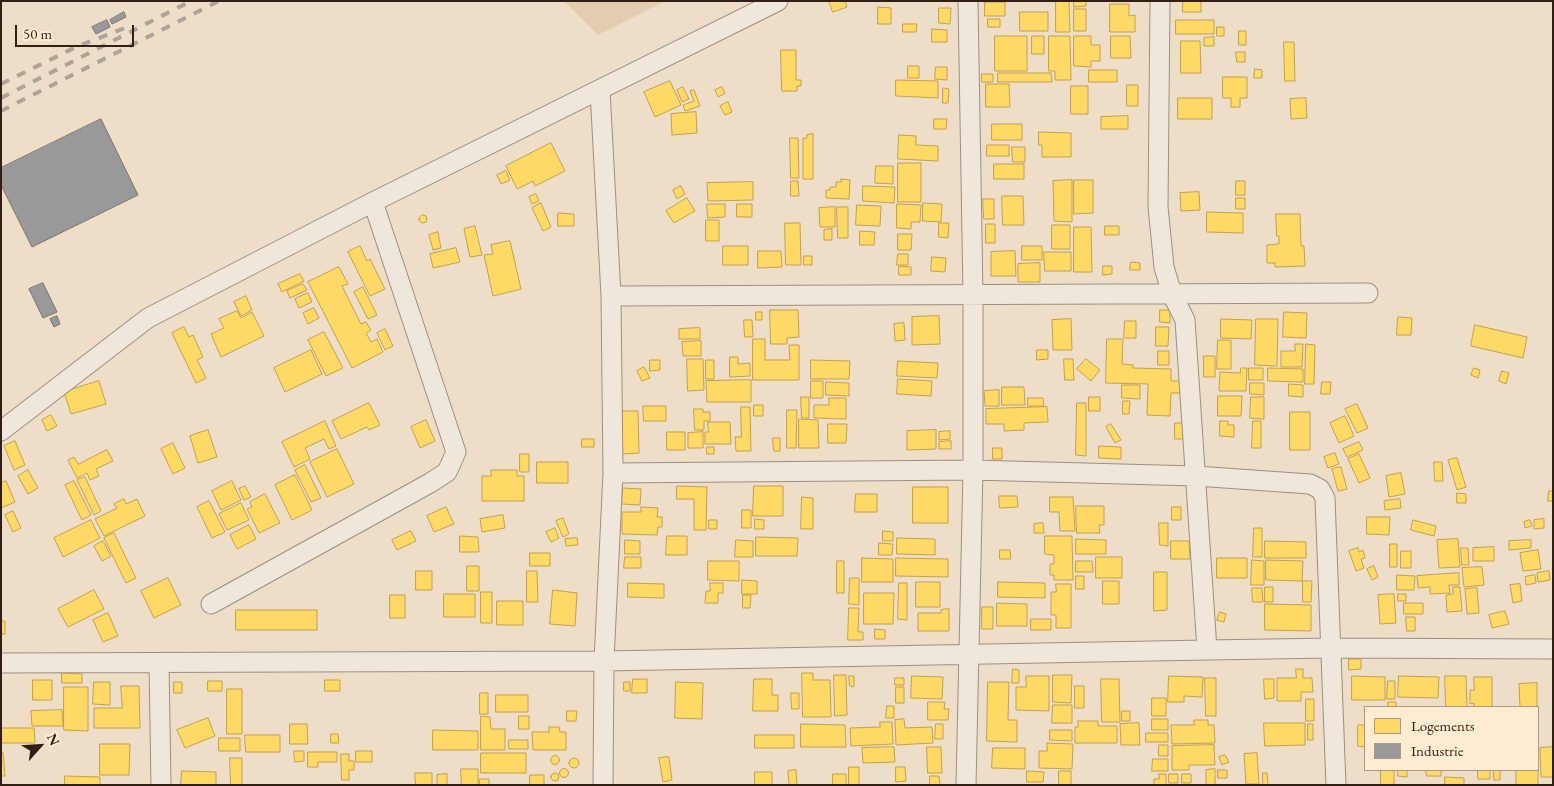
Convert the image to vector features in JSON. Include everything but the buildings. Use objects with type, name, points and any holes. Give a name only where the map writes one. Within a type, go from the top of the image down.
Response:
[{"type":"street","points":[[1,431],[148,318],[373,202],[778,1]]},
{"type":"street","points":[[966,785],[974,470],[968,1]]},
{"type":"street","points":[[1160,1],[1158,207],[1164,266],[1172,294],[1185,320],[1207,650]]},
{"type":"street","points":[[600,90],[611,296],[613,472],[604,661],[603,785]]},
{"type":"street","points":[[211,604],[430,483],[447,472],[456,452],[373,202]]},
{"type":"street","points":[[611,296],[1368,293]]},
{"type":"street","points":[[613,472],[974,470],[1196,476],[1310,484],[1320,489],[1325,498],[1336,785]]},
{"type":"street","points":[[1,663],[604,661],[1332,648],[1553,649]]},
{"type":"street","points":[[159,663],[161,785]]},
{"type":"shaded area","points":[[564,1],[665,1],[598,35]]},
{"type":"railway","points":[[1,98],[191,1]]},
{"type":"railway","points":[[1,111],[219,1]]},
{"type":"railway","points":[[1,84],[76,47],[125,28]]}]
